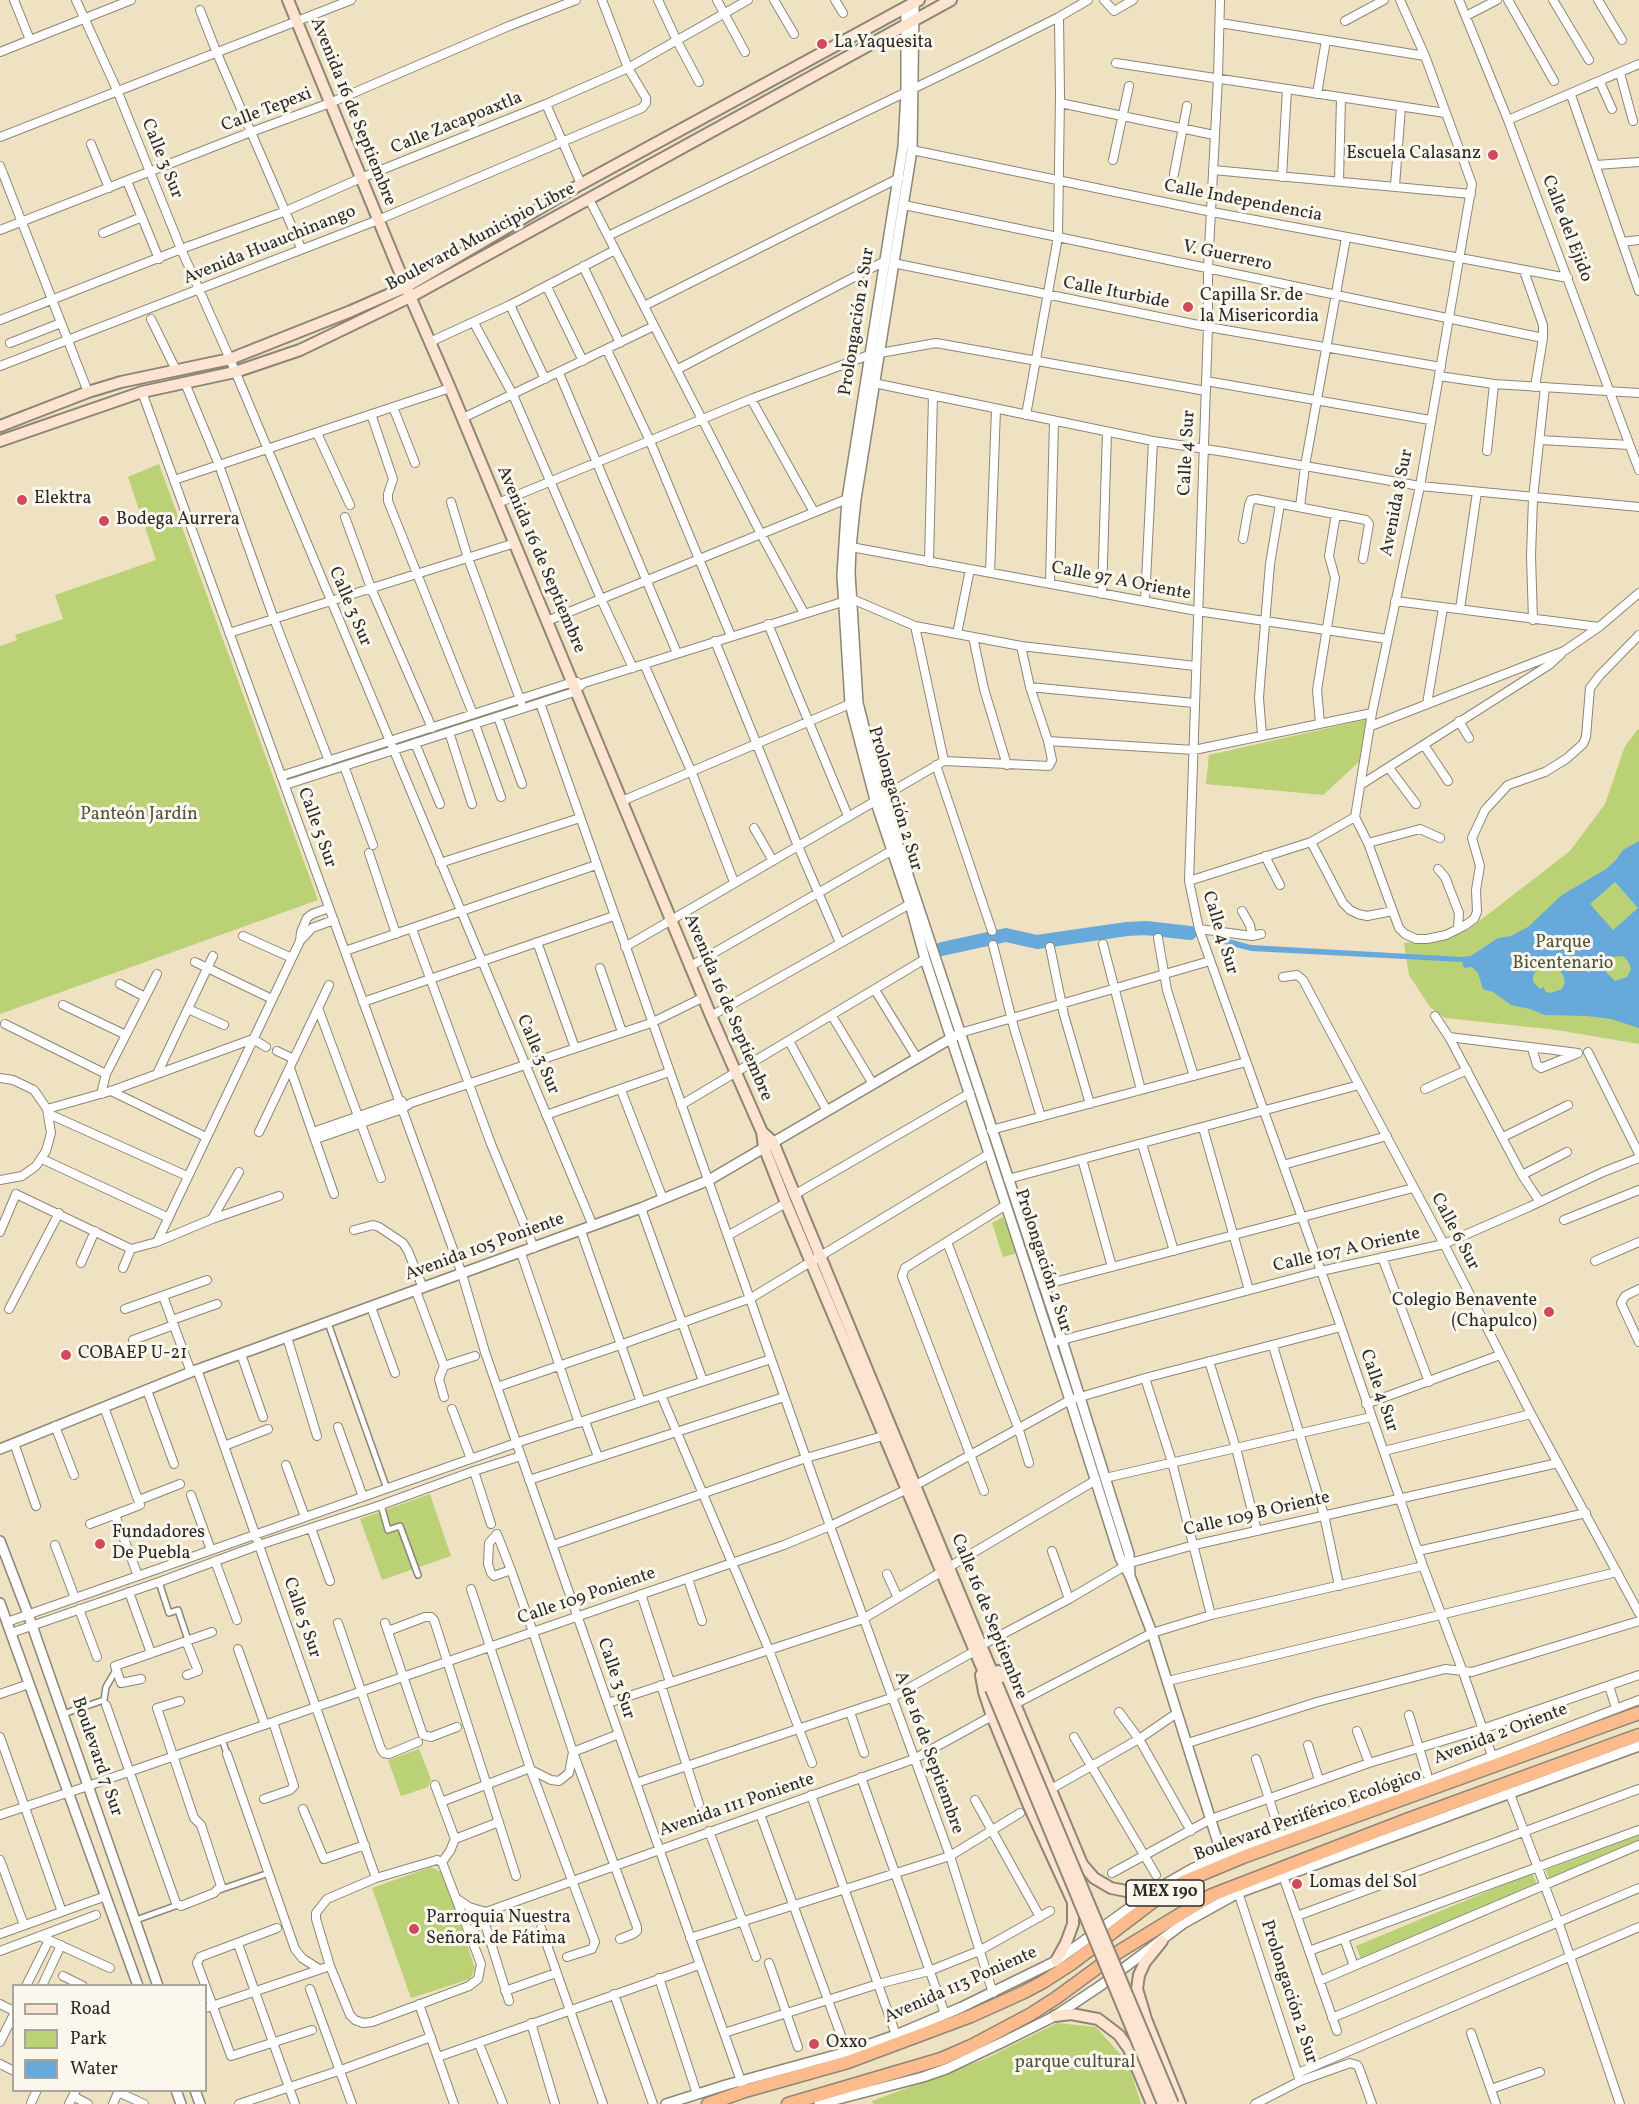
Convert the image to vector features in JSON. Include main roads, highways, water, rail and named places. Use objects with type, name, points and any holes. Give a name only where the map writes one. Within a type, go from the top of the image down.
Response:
[{"type":"highway","name":"Boulevard Periférico Ecológico","points":[[708,2104],[743,2086],[848,2062],[961,2020],[1022,1993],[1071,1964],[1159,1897],[1224,1860],[1639,1713]]},
{"type":"highway","name":"Boulevard Periférico Ecológico","points":[[788,2104],[941,2059],[971,2046],[1040,2009],[1120,1951],[1212,1895],[1237,1889],[1639,1735]]},
{"type":"main road","name":"Avenida 16 de Septiembre","points":[[288,0],[547,621],[578,685],[622,801],[711,1017],[768,1145]]},
{"type":"main road","name":"Boulevard Municipio Libre","points":[[0,441],[142,392],[235,372],[300,350],[589,199],[951,0]]},
{"type":"main road","name":"Boulevard Municipio Libre","points":[[0,426],[88,392],[230,358],[351,311],[408,292],[581,184],[912,2]]},
{"type":"main road","name":"Calle 16 de Septiembre","points":[[768,1145],[983,1660],[1173,2104]]},
{"type":"main road","name":"Calle 16 de Septiembre","points":[[815,1258],[883,1436],[911,1487]]},
{"type":"main road","points":[[983,1660],[998,1671],[1015,1704],[1082,1864],[1087,1871],[1103,1885],[1111,1888],[1150,1893]]},
{"type":"main road","points":[[983,1660],[984,1692],[992,1716],[1072,1902],[1073,1924],[1056,1961]]},
{"type":"main road","name":"Calle 16 de Septiembre","points":[[994,1686],[1163,2104]]},
{"type":"main road","points":[[1162,1941],[1145,1962],[1139,1975],[1137,1989],[1146,2019],[1180,2104]]},
{"type":"main road","points":[[1054,2016],[1071,2014],[1098,2019],[1119,2035],[1129,2049],[1152,2104]]},
{"type":"water","points":[[1639,841],[1639,1028],[1611,1019],[1545,1015],[1511,1005],[1493,992],[1483,989],[1478,973],[1472,967],[1464,968],[1462,962],[1251,951],[1213,941],[1214,935],[1251,945],[1471,956],[1498,938],[1511,936],[1528,927],[1562,895],[1606,869],[1623,850]],"holes":[[[1615,882],[1638,908],[1613,930],[1590,904]],[[1623,956],[1628,961],[1631,969],[1627,977],[1615,981],[1606,972],[1611,957]],[[1540,964],[1549,964],[1558,968],[1565,982],[1562,989],[1551,993],[1546,992],[1543,987],[1540,989],[1533,982],[1533,976]]]},
{"type":"waterway","points":[[943,948],[1009,934],[1034,941],[1131,928],[1191,933]]},
{"type":"waterway","points":[[942,949],[1006,935],[1037,942],[1127,929],[1146,928],[1190,933]]},
{"type":"place","name":"La Yaquesita","points":[[822,44]]},
{"type":"place","name":"Escuela Calasanz","points":[[1493,155]]},
{"type":"place","name":"Capilla Sr. de la Misericordia","points":[[1188,307]]},
{"type":"place","name":"Elektra","points":[[22,500]]},
{"type":"place","name":"Bodega Aurrera","points":[[104,521]]},
{"type":"place","name":"Colegio Benavente (Chapulco)","points":[[1549,1312]]},
{"type":"place","name":"COBAEP U-21","points":[[66,1355]]},
{"type":"place","name":"Fundadores De Puebla","points":[[100,1544]]},
{"type":"place","name":"Lomas del Sol","points":[[1297,1884]]},
{"type":"place","name":"Parroquia Nuestra Señora. de Fátima","points":[[414,1929]]},
{"type":"place","name":"Oxxo","points":[[814,2044]]},
{"type":"park label","name":"Panteón Jardín","points":[[139,816]]},
{"type":"park label","name":"Parque Bicentenario","points":[[1563,954]]},
{"type":"park label","name":"parque cultural","points":[[1075,2064]]}]
